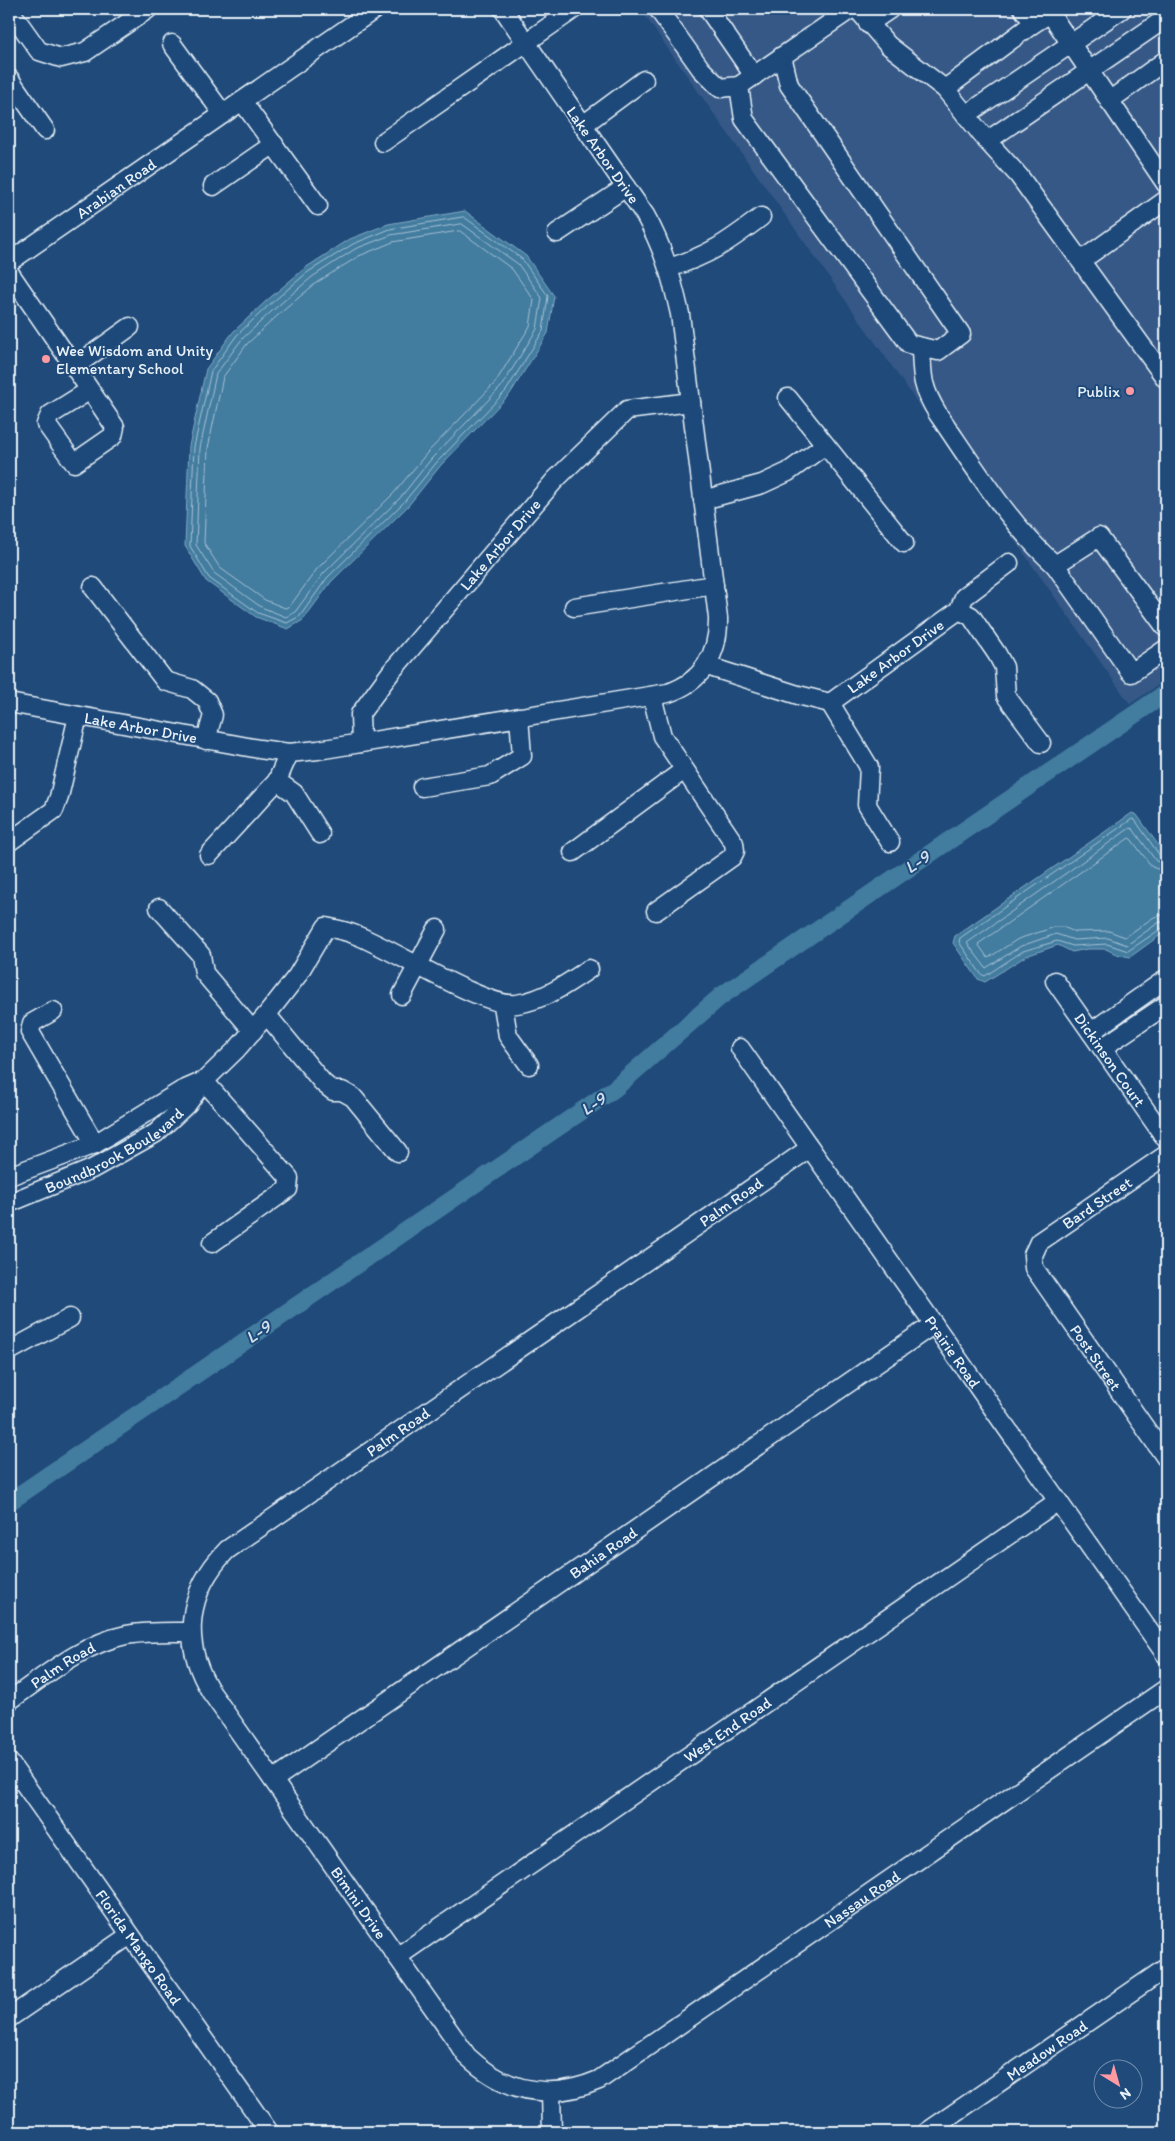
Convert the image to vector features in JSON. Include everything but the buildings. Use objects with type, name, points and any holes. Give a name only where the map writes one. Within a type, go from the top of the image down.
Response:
[{"type":"street","points":[[9,9],[39,51],[61,58],[85,52],[148,9]]},
{"type":"street","name":"Lake Arbor Drive","points":[[9,704],[206,740],[289,753],[652,696],[679,689],[699,675],[707,666],[715,649],[718,631],[714,585],[680,314],[669,268],[656,236],[626,187],[502,9]]},
{"type":"street","points":[[383,142],[574,9]]},
{"type":"street","points":[[658,9],[701,69],[720,88],[739,86],[851,9]]},
{"type":"street","points":[[708,9],[754,76]]},
{"type":"street","points":[[857,9],[888,45],[945,89],[987,141],[1019,176],[1082,260],[1166,379]]},
{"type":"street","points":[[868,24],[890,9]]},
{"type":"street","points":[[966,115],[1122,9]]},
{"type":"street","name":"Arabian Road","points":[[9,262],[242,101],[367,11]]},
{"type":"street","points":[[945,89],[1029,16],[1053,11],[1070,44],[1166,184]]},
{"type":"street","points":[[987,141],[1166,18]]},
{"type":"street","points":[[172,44],[223,114]]},
{"type":"street","points":[[739,86],[744,119],[909,344],[938,351],[961,334],[789,85],[782,56]]},
{"type":"street","points":[[1109,101],[1166,60]]},
{"type":"street","points":[[9,78],[45,130]]},
{"type":"street","points":[[583,125],[644,80]]},
{"type":"street","points":[[242,101],[318,206]]},
{"type":"street","points":[[213,186],[274,144]]},
{"type":"street","points":[[556,233],[626,187]]},
{"type":"street","points":[[1082,260],[1166,200]]},
{"type":"street","points":[[669,268],[700,258],[726,244],[761,217]]},
{"type":"street","points":[[9,272],[90,390],[115,427],[113,436],[74,463],[46,424],[50,415],[90,390]]},
{"type":"street","points":[[74,367],[130,327]]},
{"type":"street","points":[[921,347],[922,381],[927,396],[938,414],[1020,529],[1056,565],[1131,673],[1166,649]]},
{"type":"street","points":[[788,398],[904,543]]},
{"type":"street","name":"Lake Arbor Drive","points":[[361,743],[360,714],[391,672],[555,480],[628,410],[691,402]]},
{"type":"street","points":[[703,500],[762,484],[788,472],[825,445]]},
{"type":"street","points":[[1056,565],[1100,537],[1166,628]]},
{"type":"street","name":"Lake Arbor Drive","points":[[830,703],[960,610],[964,596],[1008,563]]},
{"type":"street","points":[[574,607],[714,585]]},
{"type":"street","points":[[93,587],[165,681],[192,689],[207,701],[213,715],[206,740]]},
{"type":"street","name":"Lake Arbor Drive","points":[[960,610],[971,616],[998,654],[1004,667],[1006,696],[1041,743]]},
{"type":"street","name":"Lake Arbor Drive","points":[[707,666],[798,695],[830,703],[869,767],[867,805],[890,842]]},
{"type":"street","points":[[652,696],[662,736],[734,843],[735,851],[732,858],[656,911]]},
{"type":"street","points":[[9,842],[54,810],[60,797],[78,716]]},
{"type":"street","points":[[422,787],[490,776],[522,756],[519,717]]},
{"type":"street","points":[[209,855],[277,781],[289,753]]},
{"type":"street","points":[[573,852],[684,770]]},
{"type":"street","points":[[277,781],[294,793],[320,834]]},
{"type":"street","points":[[159,908],[201,954],[204,973],[253,1031]]},
{"type":"street","name":"Boundbrook Boulevard","points":[[9,1203],[92,1170],[156,1133],[188,1104],[204,1080],[237,1049],[267,1015],[297,976],[326,927],[356,935],[419,965]]},
{"type":"street","points":[[402,995],[437,929]]},
{"type":"street","points":[[419,965],[481,996],[504,1005],[518,1004],[552,993],[590,970]]},
{"type":"street","name":"Dickinson Court","points":[[1055,981],[1166,1139]]},
{"type":"street","points":[[1091,1032],[1160,984]]},
{"type":"street","points":[[1102,1048],[1165,1006],[1156,999],[1160,984]]},
{"type":"street","points":[[504,1005],[508,1036],[529,1065]]},
{"type":"street","points":[[53,1011],[32,1023],[30,1032],[95,1144]]},
{"type":"street","points":[[267,1015],[323,1084],[333,1090],[342,1091],[354,1097],[398,1152]]},
{"type":"street","name":"Prairie Road","points":[[740,1048],[1166,1655]]},
{"type":"street","points":[[204,1080],[289,1178],[288,1189],[212,1243]]},
{"type":"street","name":"Boundbrook Boulevard","points":[[9,1176],[17,1175],[54,1158],[95,1144],[181,1091],[204,1080]]},
{"type":"street","name":"Palm Road","points":[[9,1701],[78,1653],[101,1642],[125,1635],[149,1632],[191,1632],[195,1604],[204,1580],[218,1559],[238,1542],[810,1148]]},
{"type":"street","name":"Bard Street","points":[[1033,1255],[1039,1242],[1166,1155]]},
{"type":"street","name":"Post Street","points":[[1033,1255],[1034,1268],[1166,1458]]},
{"type":"street","points":[[9,1351],[70,1318]]},
{"type":"street","name":"Bahia Road","points":[[273,1780],[934,1324]]},
{"type":"street","name":"West End Road","points":[[397,1957],[1058,1501]]},
{"type":"street","name":"Bimini Drive","points":[[191,1632],[194,1657],[204,1681],[467,2056],[497,2080],[534,2091],[551,2092]]},
{"type":"street","name":"Nassau Road","points":[[551,2092],[575,2089],[599,2080],[1166,1689]]},
{"type":"street","name":"Florida Mango Road","points":[[9,1762],[269,2132]]},
{"type":"street","points":[[9,2018],[130,1935]]},
{"type":"street","name":"Meadow Road","points":[[927,2132],[1166,1968]]},
{"type":"street","points":[[551,2092],[552,2132]]},
{"type":"shaded area","points":[[640,9],[1166,9],[1166,680],[1130,704]]},
{"type":"water","points":[[465,211],[526,256],[554,296],[548,333],[510,394],[441,465],[408,506],[331,582],[303,620],[288,629],[256,617],[206,581],[185,546],[189,446],[206,369],[233,332],[265,302],[305,268],[350,239],[388,224]]},
{"type":"water","points":[[1132,813],[1137,815],[1166,856],[1166,931],[1130,957],[1116,954],[1106,949],[1087,949],[1072,952],[1058,945],[1026,956],[985,982],[978,979],[953,943],[955,936]]},
{"type":"waterway","name":"L-9","points":[[9,1502],[614,1089],[721,996],[1166,693]]},
{"type":"place","name":"Wee Wisdom and Unity Elementary School","points":[[46,359]]},
{"type":"place","name":"Publix","points":[[1130,391]]}]
